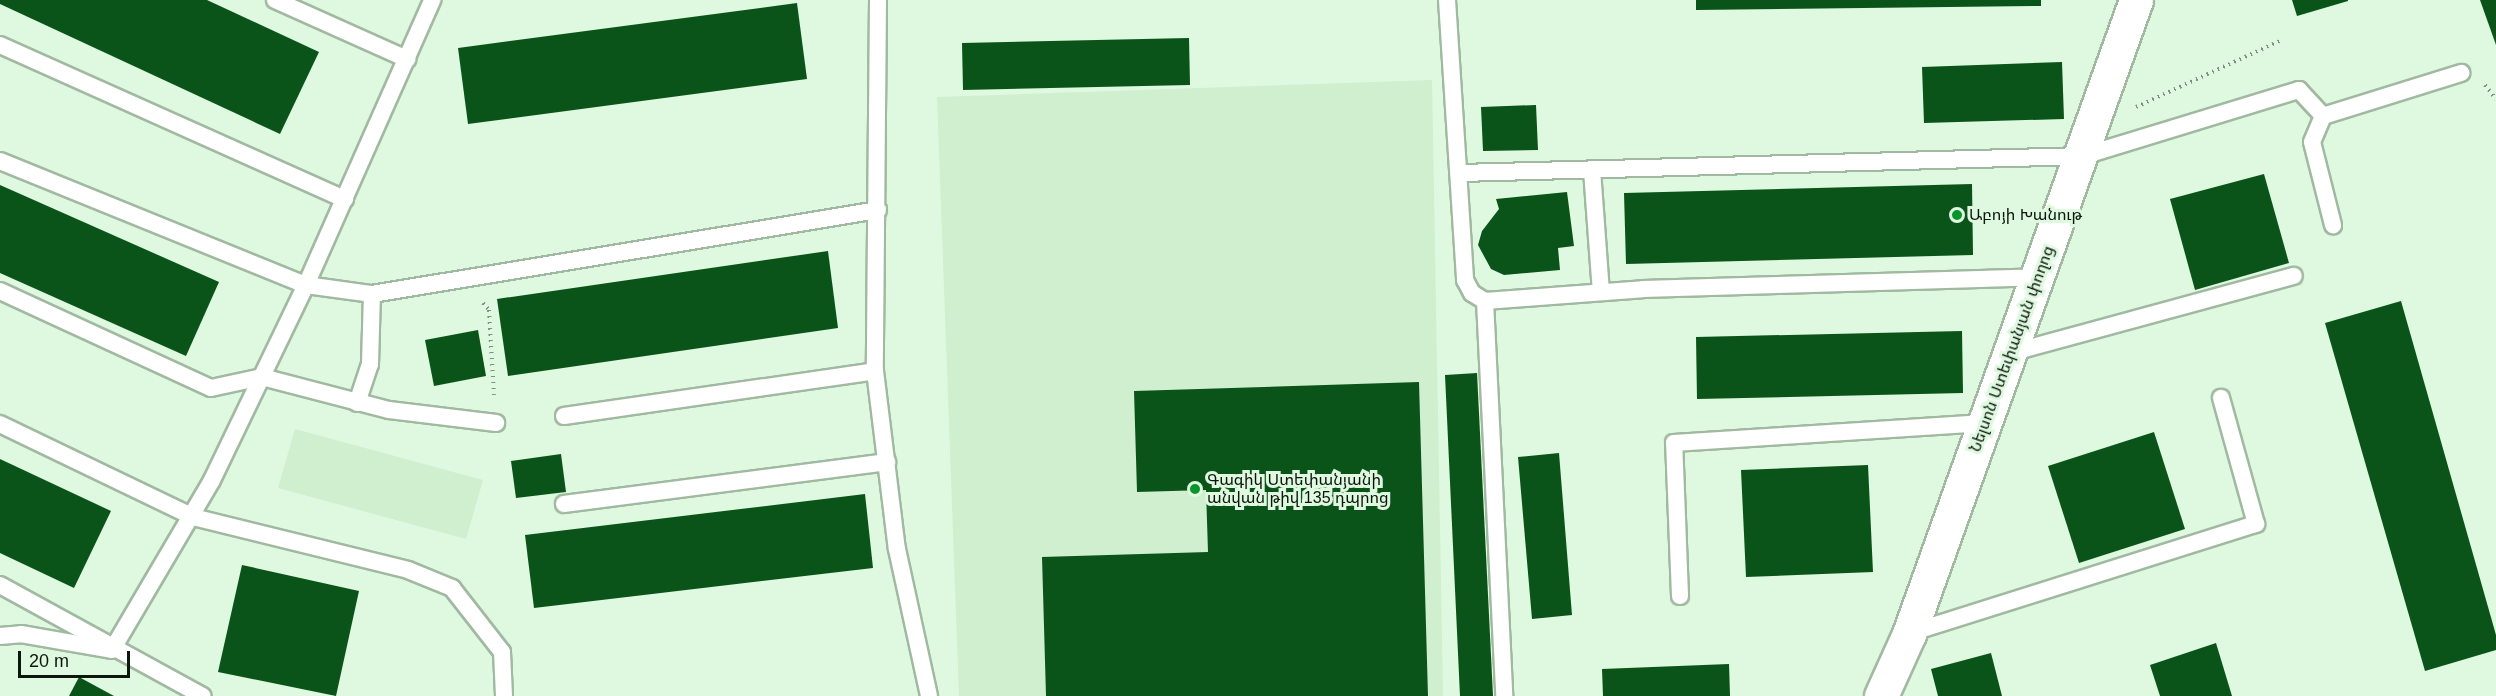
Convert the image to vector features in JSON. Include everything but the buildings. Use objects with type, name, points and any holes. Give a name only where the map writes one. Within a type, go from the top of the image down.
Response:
[{"type":"street","name":"Նելսոն Ստեփանյան փողոց","points":[[1881,696],[1909,634],[2083,156],[2136,0]]},
{"type":"lane","points":[[275,0],[408,59]]},
{"type":"lane","points":[[112,650],[193,517],[262,378],[408,59],[432,0]]},
{"type":"lane","points":[[878,0],[875,371],[897,549],[929,696]]},
{"type":"lane","points":[[1447,0],[1460,173],[1465,280],[1472,294],[1485,301],[1601,292],[2039,277]]},
{"type":"lane","points":[[0,45],[345,199]]},
{"type":"lane","points":[[2333,225],[2312,142],[2323,116],[2461,73]]},
{"type":"lane","points":[[1460,173],[2083,156],[2299,90],[2323,116]]},
{"type":"lane","points":[[0,161],[306,285],[372,294],[878,210]]},
{"type":"lane","points":[[1592,170],[1601,292]]},
{"type":"lane","points":[[2010,353],[2294,276]]},
{"type":"lane","points":[[0,291],[211,388],[262,378],[357,403],[496,423]]},
{"type":"lane","points":[[357,403],[370,364],[372,294]]},
{"type":"lane","points":[[1485,301],[1504,696]]},
{"type":"lane","points":[[564,416],[875,371]]},
{"type":"lane","points":[[1909,634],[2256,524],[2221,398]]},
{"type":"lane","points":[[1680,596],[1674,442],[1984,423]]},
{"type":"lane","points":[[0,424],[193,517],[408,570],[452,588],[502,652],[504,696]]},
{"type":"lane","points":[[564,504],[886,462]]},
{"type":"lane","points":[[0,585],[112,650],[203,696]]},
{"type":"lane","points":[[0,636],[21,634],[112,650]]},
{"type":"path","points":[[2125,112],[2282,40]]},
{"type":"path","points":[[461,278],[489,310],[496,423]]},
{"type":"shaded area","name":"Գագիկ Ստեփանյանի անվան թիվ 135 դպրոց","points":[[1432,80],[1443,696],[959,696],[937,97]]},
{"type":"shaded area","points":[[295,429],[483,480],[466,539],[278,488]]},
{"type":"place","name":"Աբոյի Խանութ","points":[[1957,215]]},
{"type":"place","name":"Գագիկ Ստեփանյանի անվան թիվ 135 դպրոց","points":[[1195,489]]}]
